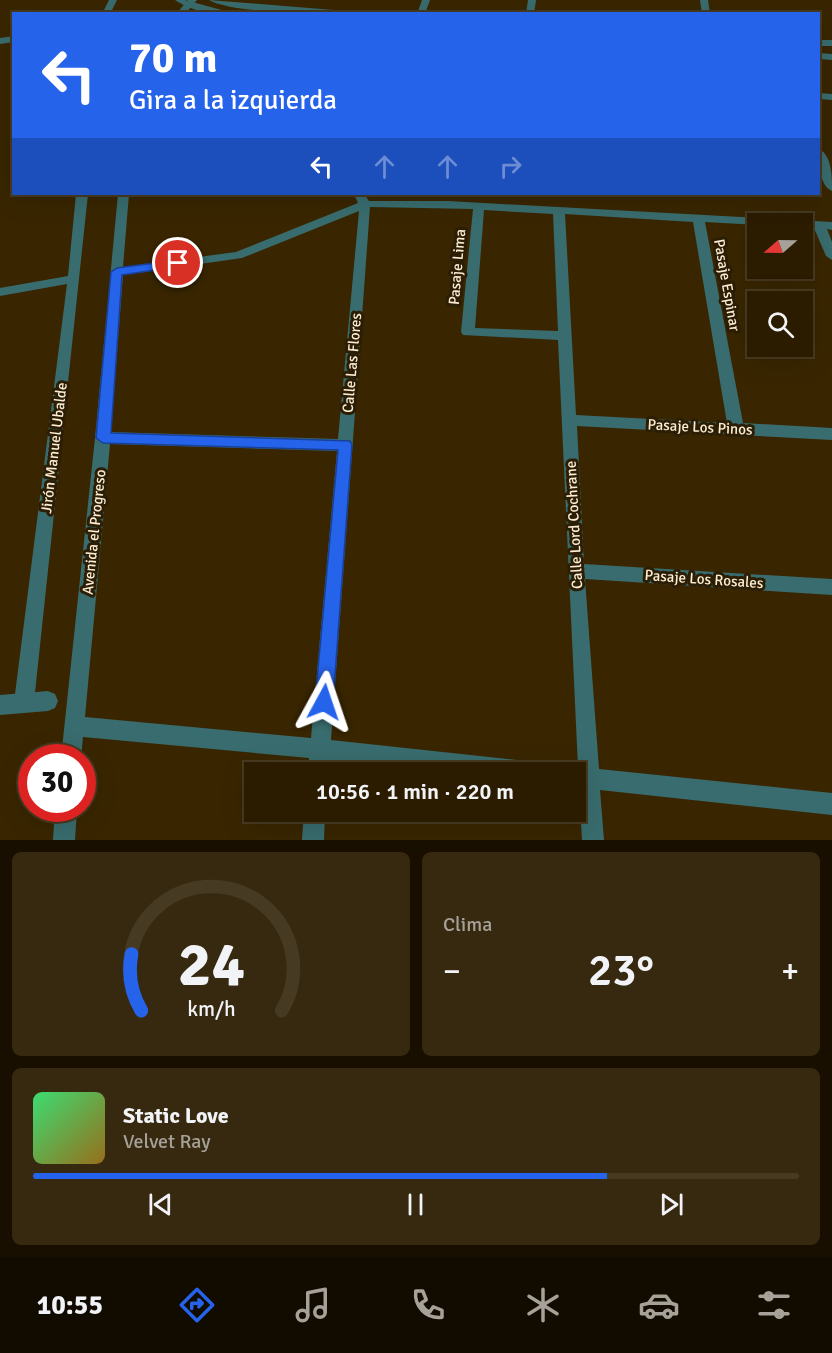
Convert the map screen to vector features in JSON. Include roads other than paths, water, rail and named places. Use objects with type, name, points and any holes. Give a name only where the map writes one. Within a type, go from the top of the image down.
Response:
[{"type":"street","points":[[179,0],[228,12]]},
{"type":"street","points":[[213,0],[238,5],[322,12]]},
{"type":"street","points":[[415,0],[423,7]]},
{"type":"street","points":[[823,155],[832,188]]},
{"type":"street","name":"Jirón Manuel Ubalde","points":[[24,702],[82,195]]},
{"type":"street","name":"Avenida el Progreso","points":[[72,744],[103,438],[123,195]]},
{"type":"street","points":[[117,272],[238,255],[290,236],[362,199],[449,199],[479,206],[747,221]]},
{"type":"street","name":"Calle Las Flores","points":[[319,762],[345,445],[362,199]]},
{"type":"street","name":"Pasaje Lima","points":[[479,206],[468,332],[565,336]]},
{"type":"street","name":"Calle Lord Cochrane","points":[[559,211],[576,571],[582,762]]},
{"type":"street","name":"Pasaje Espinar","points":[[698,218],[736,429]]},
{"type":"street","points":[[826,225],[832,256]]},
{"type":"street","points":[[0,292],[74,279]]},
{"type":"street","name":"Pasaje Los Pinos","points":[[568,420],[832,434]]},
{"type":"street","points":[[103,438],[345,445]]},
{"type":"street","name":"Pasaje Los Rosales","points":[[576,571],[832,587]]},
{"type":"street","points":[[0,705],[48,701]]},
{"type":"street","points":[[74,726],[442,762]]},
{"type":"street","points":[[586,778],[832,804]]},
{"type":"street","name":"Calle Lord Cochrane","points":[[586,801],[593,840]]},
{"type":"street","points":[[64,840],[65,822]]},
{"type":"street","points":[[313,840],[314,822]]}]
